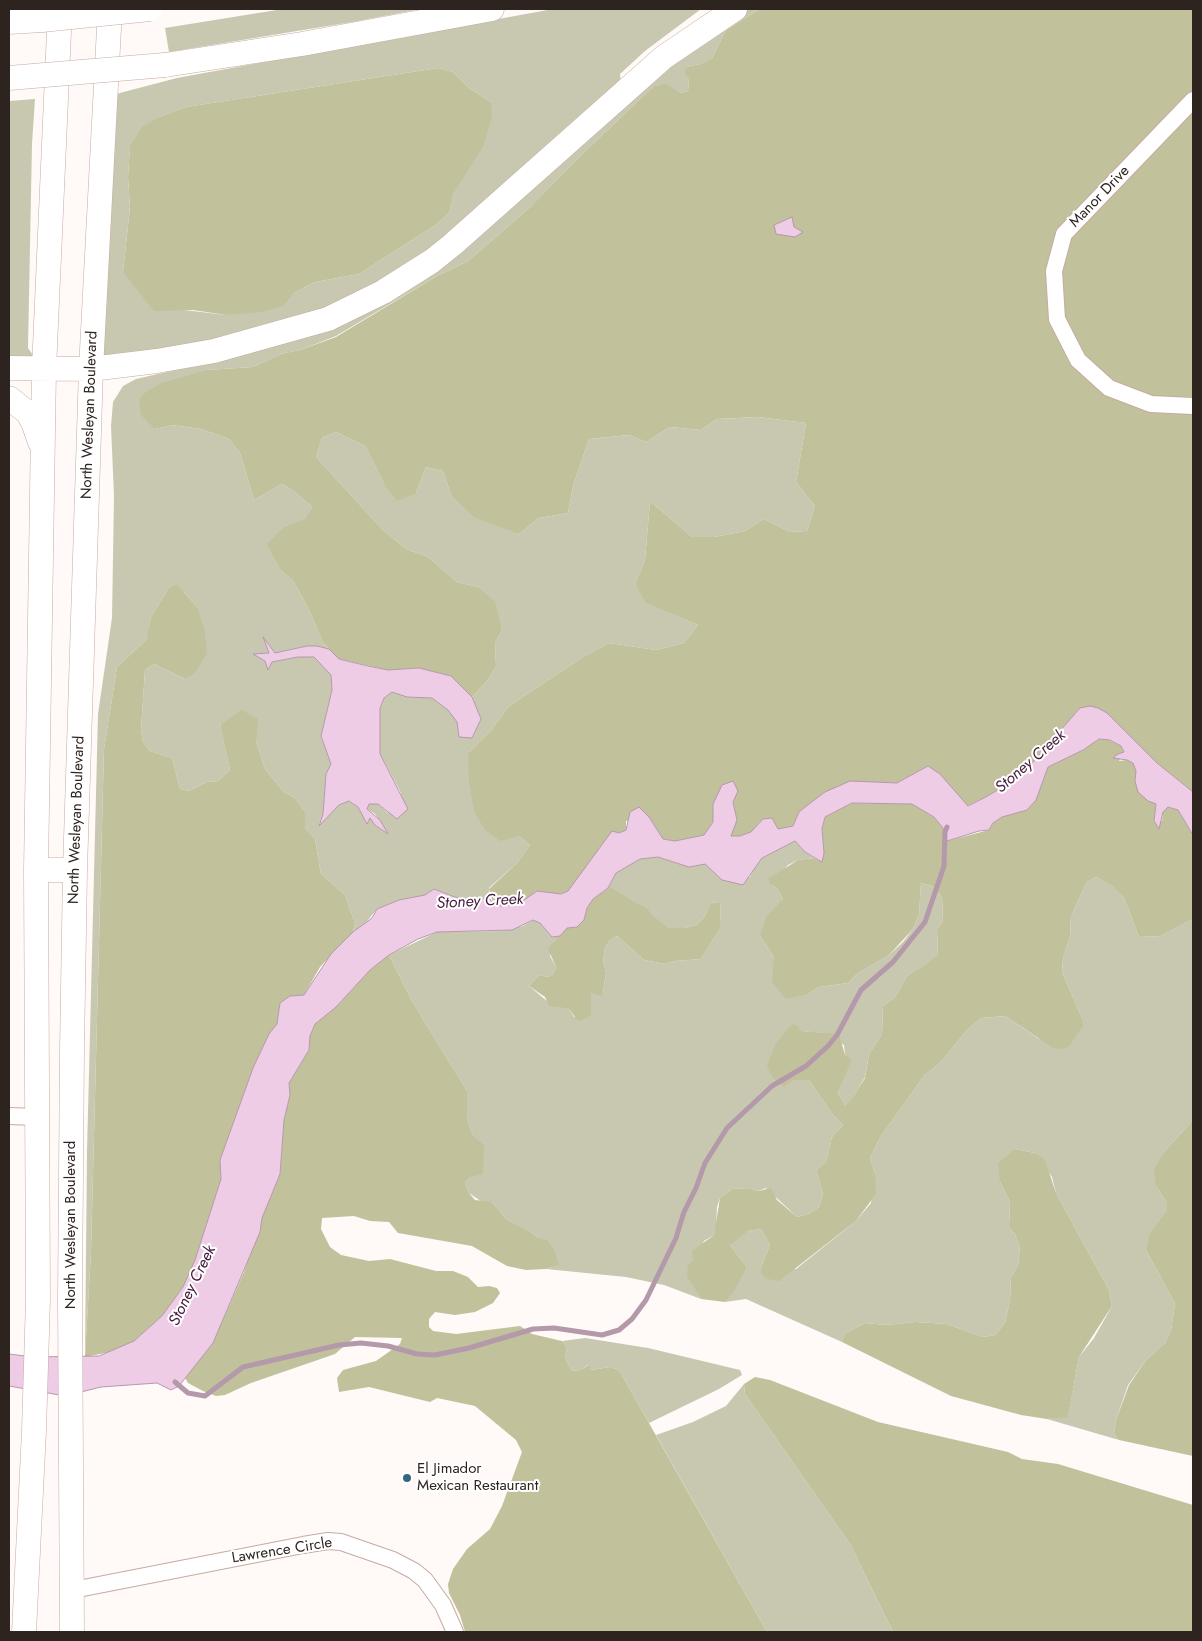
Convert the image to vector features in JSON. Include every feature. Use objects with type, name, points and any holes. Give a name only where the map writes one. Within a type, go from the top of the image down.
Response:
[{"type":"highway","points":[[24,1632],[34,1431],[38,1299],[36,870],[44,368],[60,9]]},
{"type":"highway","name":"North Wesleyan Boulevard","points":[[72,1632],[70,1298],[76,870],[91,369],[110,9]]},
{"type":"highway","points":[[9,22],[150,9]]},
{"type":"highway","points":[[9,78],[164,65],[302,44],[492,9]]},
{"type":"highway","points":[[9,368],[91,369],[214,352],[328,319],[383,292],[432,261],[452,245],[664,57],[735,9]]},
{"type":"highway","points":[[9,398],[28,413],[44,455]]},
{"type":"highway","points":[[36,870],[76,870]]},
{"type":"street","name":"Manor Drive","points":[[1193,100],[1064,234],[1054,271],[1057,319],[1078,360],[1109,388],[1151,404],[1193,410]]},
{"type":"street","points":[[9,1116],[37,1117]]},
{"type":"street","name":"Lawrence Circle","points":[[73,1590],[303,1545],[328,1541],[341,1542],[393,1560],[414,1571],[425,1580],[443,1605],[455,1632]]},
{"type":"green space","points":[[283,9],[421,9],[169,52],[165,28]]},
{"type":"green space","points":[[553,9],[701,9],[645,51],[620,74],[621,83],[459,232],[395,276],[310,316],[188,345],[102,356],[116,94],[177,78]],"holes":[[[438,68],[453,72],[469,88],[491,102],[454,191],[449,213],[437,224],[359,274],[315,282],[294,293],[226,315],[176,309],[123,272],[130,207],[128,177],[130,147],[159,117],[186,107]]]},
{"type":"green space","points":[[745,9],[760,9],[726,30],[712,58],[700,64],[686,67],[689,79],[688,91],[681,93],[666,85],[654,86],[576,160],[527,210],[468,261],[437,276],[336,336],[303,349],[281,354],[253,367],[206,370],[185,378],[155,429],[171,425],[201,429],[229,439],[240,453],[254,500],[282,484],[294,491],[312,507],[305,520],[284,527],[281,570],[294,582],[310,612],[323,643],[329,649],[307,646],[275,653],[264,639],[269,653],[254,654],[272,662],[298,657],[314,657],[325,666],[331,675],[332,690],[321,736],[331,764],[326,774],[323,814],[319,824],[339,805],[349,801],[358,807],[367,823],[370,817],[375,825],[387,833],[375,814],[367,809],[369,803],[378,804],[388,813],[401,793],[380,754],[380,708],[384,698],[392,692],[407,697],[432,698],[448,710],[472,738],[481,719],[472,697],[487,681],[496,666],[495,643],[502,630],[478,587],[457,582],[428,557],[406,549],[383,530],[316,457],[322,438],[336,432],[365,446],[384,484],[416,493],[426,467],[443,471],[451,495],[519,534],[539,518],[568,513],[573,486],[589,439],[629,435],[646,442],[670,427],[701,430],[717,419],[758,417],[806,423],[796,482],[815,506],[807,531],[790,532],[764,519],[745,531],[714,537],[692,537],[650,501],[645,560],[635,584],[647,603],[698,625],[684,643],[656,650],[609,643],[583,657],[509,706],[492,729],[468,753],[519,836],[530,845],[517,863],[489,888],[490,899],[460,899],[434,889],[425,895],[399,900],[377,909],[364,925],[353,932],[355,923],[345,895],[321,874],[315,839],[305,828],[305,812],[296,799],[284,792],[265,769],[256,741],[220,724],[230,770],[218,781],[207,782],[189,791],[180,789],[172,758],[150,751],[143,742],[141,730],[145,670],[154,664],[185,679],[197,607],[184,592],[168,589],[151,617],[148,638],[117,667],[104,749],[91,1251],[85,1357],[87,1152],[98,714],[112,618],[114,496],[111,426],[113,402],[123,386],[136,379],[193,366],[344,321]]},
{"type":"green space","points":[[760,9],[1193,9],[1193,792],[1157,763],[1117,724],[1080,708],[1020,777],[967,806],[928,766],[897,783],[873,782],[825,792],[799,812],[793,826],[778,829],[771,818],[763,819],[751,832],[740,836],[730,836],[737,820],[733,802],[737,791],[733,781],[713,804],[713,822],[705,835],[675,841],[663,839],[649,817],[626,821],[626,830],[619,833],[612,832],[568,892],[555,895],[537,891],[520,903],[510,906],[494,906],[489,889],[517,863],[530,845],[519,836],[500,841],[485,830],[474,811],[469,782],[468,753],[492,729],[509,706],[583,657],[609,643],[656,650],[684,643],[698,625],[646,603],[635,584],[645,560],[650,501],[692,537],[714,537],[745,531],[764,519],[790,532],[807,531],[815,506],[796,482],[806,423],[758,417],[717,419],[701,430],[670,427],[646,442],[629,435],[589,439],[573,486],[568,513],[539,518],[519,534],[474,517],[451,495],[443,471],[426,467],[416,493],[397,501],[384,484],[365,446],[336,432],[322,438],[316,457],[383,530],[406,549],[428,557],[457,582],[478,587],[495,602],[502,630],[495,643],[496,666],[487,681],[472,697],[451,676],[419,668],[388,670],[339,659],[323,643],[310,612],[294,582],[281,570],[267,544],[284,527],[305,519],[312,507],[294,491],[282,484],[254,500],[240,453],[229,439],[201,429],[172,425],[155,429],[141,415],[139,399],[147,391],[162,383],[206,370],[253,367],[281,354],[303,349],[336,337],[437,276],[468,261],[527,210],[576,160],[654,86],[666,84],[681,93],[688,91],[689,79],[685,74],[686,67],[700,64],[712,58],[726,30]]},
{"type":"green space","points":[[438,68],[453,72],[469,88],[491,102],[492,117],[483,147],[454,192],[449,213],[437,224],[359,274],[315,282],[294,293],[283,306],[261,312],[226,315],[193,310],[154,311],[123,272],[130,207],[128,177],[130,146],[142,127],[159,117],[186,107]]},
{"type":"green space","points":[[35,99],[32,144],[28,348],[35,358],[9,358],[9,101]]},
{"type":"green space","points":[[177,584],[197,607],[204,628],[207,653],[195,673],[185,679],[154,664],[145,670],[141,730],[143,742],[150,751],[172,758],[180,789],[189,791],[207,782],[218,781],[230,770],[220,725],[242,710],[258,719],[256,741],[265,769],[284,792],[296,799],[305,812],[305,828],[315,839],[321,874],[345,895],[355,923],[353,932],[320,967],[304,995],[290,996],[280,1003],[277,1024],[269,1034],[253,1068],[220,1160],[221,1179],[195,1260],[183,1287],[162,1316],[134,1341],[110,1352],[85,1357],[91,1251],[104,749],[117,667],[147,639],[151,617],[168,589]]},
{"type":"green space","points":[[1099,739],[1109,740],[1121,746],[1124,752],[1119,761],[1127,760],[1133,763],[1137,772],[1135,781],[1156,804],[1154,821],[1162,821],[1163,812],[1168,807],[1178,810],[1193,835],[1193,919],[1161,936],[1139,937],[1124,898],[1111,884],[1096,877],[1087,882],[1071,916],[1070,936],[1063,959],[1062,972],[1082,1018],[1083,1026],[1070,1045],[1064,1049],[1053,1048],[1005,1016],[981,1018],[968,1029],[941,1062],[924,1076],[881,1136],[870,1158],[875,1174],[876,1194],[856,1221],[779,1281],[767,1279],[761,1274],[761,1267],[770,1245],[761,1229],[748,1231],[730,1245],[747,1267],[734,1291],[725,1302],[701,1299],[687,1276],[688,1265],[693,1261],[692,1251],[714,1235],[720,1198],[732,1189],[748,1188],[758,1191],[771,1188],[777,1200],[797,1217],[808,1214],[819,1207],[823,1194],[816,1170],[826,1162],[832,1137],[843,1125],[833,1115],[809,1080],[793,1080],[784,1087],[772,1077],[767,1066],[776,1043],[792,1024],[798,1026],[801,1031],[839,1034],[845,1055],[852,1059],[838,1093],[845,1105],[850,1102],[865,1078],[869,1054],[882,1034],[883,1006],[895,997],[907,976],[927,964],[938,954],[937,929],[943,921],[942,897],[932,886],[921,883],[919,914],[913,929],[889,955],[857,974],[848,983],[819,987],[808,994],[786,999],[772,982],[774,957],[760,936],[766,917],[783,899],[777,888],[771,885],[768,879],[798,860],[814,858],[822,862],[824,853],[822,829],[825,817],[852,803],[912,804],[934,817],[943,828],[947,841],[989,830],[993,823],[1002,817],[1027,810],[1036,799],[1048,767],[1083,750]]},
{"type":"green space","points":[[795,841],[805,852],[814,858],[798,860],[788,865],[771,885],[777,888],[783,899],[760,936],[774,957],[808,994],[819,987],[848,983],[857,974],[889,955],[903,942],[913,929],[919,914],[921,883],[932,886],[942,897],[943,921],[937,929],[938,954],[928,964],[907,976],[895,997],[883,1006],[882,1034],[869,1054],[865,1077],[850,1103],[845,1105],[838,1093],[851,1059],[845,1055],[844,1045],[823,1033],[801,1031],[793,1080],[809,1080],[833,1115],[843,1125],[832,1137],[826,1162],[816,1170],[823,1194],[819,1207],[808,1214],[797,1217],[766,1188],[758,1191],[748,1188],[732,1189],[720,1198],[717,1207],[714,1235],[704,1241],[693,1262],[695,1288],[701,1299],[664,1285],[626,1277],[546,1269],[558,1265],[538,1238],[528,1230],[506,1219],[492,1202],[482,1202],[469,1193],[465,1183],[471,1177],[473,1136],[467,1118],[467,1091],[412,1001],[389,955],[437,932],[501,931],[523,926],[533,920],[540,923],[552,937],[560,936],[553,942],[550,956],[556,967],[553,974],[548,977],[539,975],[529,986],[553,1006],[569,1009],[574,1017],[591,1009],[591,993],[603,992],[606,973],[603,961],[605,948],[610,940],[617,936],[644,960],[665,964],[675,961],[701,959],[721,927],[720,902],[710,903],[705,916],[696,925],[685,928],[669,928],[650,914],[646,906],[637,905],[608,888],[616,873],[640,859],[658,857],[689,867],[705,864],[750,877],[754,867],[762,858]]},
{"type":"green space","points":[[1096,877],[1111,883],[1124,898],[1139,937],[1161,936],[1193,919],[1193,1120],[1165,1151],[1156,1186],[1167,1203],[1167,1211],[1146,1250],[1175,1304],[1171,1330],[1165,1343],[1146,1360],[1128,1385],[1116,1420],[1114,1434],[1119,1440],[1047,1419],[1068,1416],[1079,1357],[1094,1338],[1112,1306],[1109,1290],[1056,1193],[1052,1177],[1035,1153],[1015,1149],[1000,1182],[1010,1202],[1009,1227],[1015,1234],[1020,1247],[1018,1265],[1011,1277],[1010,1300],[1005,1323],[995,1335],[983,1337],[947,1324],[916,1322],[886,1325],[865,1323],[844,1334],[842,1342],[746,1299],[725,1302],[747,1267],[730,1245],[737,1237],[748,1231],[761,1229],[770,1245],[761,1267],[796,1269],[856,1221],[871,1203],[875,1174],[870,1158],[881,1136],[924,1076],[941,1062],[968,1029],[981,1018],[1005,1016],[1039,1039],[1082,1018],[1062,972],[1063,959],[1070,936],[1071,916],[1087,882]]},
{"type":"green space","points":[[610,887],[637,904],[646,906],[651,914],[669,928],[685,928],[696,925],[705,916],[710,903],[720,902],[721,927],[701,959],[675,961],[665,964],[644,960],[617,936],[610,940],[605,948],[603,961],[606,973],[603,992],[601,996],[591,993],[591,1015],[578,1021],[569,1009],[549,1006],[545,997],[529,986],[539,975],[548,977],[553,974],[556,967],[548,949],[567,928],[577,927],[584,920],[587,908],[593,899]]},
{"type":"green space","points":[[389,955],[412,1001],[467,1091],[467,1118],[473,1136],[484,1145],[483,1174],[471,1177],[465,1183],[469,1193],[475,1200],[492,1202],[506,1219],[528,1230],[538,1238],[547,1240],[555,1252],[559,1265],[546,1269],[526,1270],[507,1266],[472,1246],[398,1233],[389,1222],[370,1221],[354,1216],[322,1218],[321,1229],[330,1247],[341,1255],[369,1261],[390,1259],[436,1271],[453,1271],[468,1277],[478,1287],[489,1286],[497,1288],[500,1293],[493,1303],[475,1312],[455,1315],[435,1312],[429,1319],[429,1327],[433,1331],[456,1334],[520,1326],[532,1334],[562,1341],[567,1347],[565,1358],[572,1371],[580,1370],[589,1365],[591,1370],[610,1367],[619,1370],[767,1632],[465,1632],[460,1615],[449,1593],[448,1584],[453,1569],[467,1549],[490,1529],[502,1506],[522,1452],[516,1440],[475,1406],[437,1398],[430,1402],[369,1387],[339,1392],[337,1378],[343,1370],[376,1361],[400,1344],[402,1338],[355,1337],[335,1354],[251,1383],[225,1395],[216,1396],[203,1391],[188,1383],[185,1378],[206,1350],[226,1313],[244,1272],[254,1242],[260,1232],[262,1218],[280,1174],[284,1120],[290,1095],[289,1083],[309,1050],[310,1036],[315,1024],[336,1007],[370,970]]},
{"type":"green space","points":[[1193,1120],[1193,1456],[1119,1440],[1114,1434],[1116,1420],[1129,1385],[1146,1360],[1165,1343],[1171,1330],[1175,1304],[1146,1250],[1150,1233],[1167,1211],[1167,1203],[1156,1186],[1154,1170],[1165,1151]]},
{"type":"green space","points":[[1015,1149],[1035,1153],[1045,1160],[1056,1193],[1109,1290],[1112,1306],[1079,1357],[1068,1417],[1047,1419],[1021,1415],[951,1396],[842,1342],[844,1334],[865,1323],[886,1325],[916,1322],[947,1324],[983,1337],[995,1335],[1005,1323],[1010,1300],[1011,1277],[1018,1265],[1020,1247],[1015,1234],[1009,1227],[1010,1202],[1000,1182],[998,1163]]},
{"type":"green space","points":[[585,1338],[648,1348],[740,1370],[742,1375],[719,1389],[649,1423],[619,1370],[610,1367],[591,1370],[588,1365],[580,1370],[572,1371],[565,1358],[567,1347],[562,1341]]},
{"type":"green space","points":[[755,1377],[770,1380],[878,1422],[1008,1452],[1022,1459],[1058,1464],[1193,1505],[1193,1632],[893,1632],[850,1544],[745,1394],[744,1384]]},
{"type":"green space","points":[[744,1384],[745,1394],[850,1544],[893,1632],[767,1632],[656,1435],[693,1422],[726,1406]]},
{"type":"water","points":[[792,217],[794,227],[803,232],[795,237],[776,234],[774,225]]},
{"type":"water","points":[[263,637],[275,653],[307,646],[317,646],[329,649],[339,659],[368,666],[388,670],[419,668],[451,676],[472,697],[481,719],[472,738],[459,737],[457,722],[448,710],[432,698],[407,697],[392,692],[384,698],[380,708],[380,754],[408,809],[397,819],[378,804],[369,804],[367,809],[380,820],[388,834],[375,825],[370,818],[367,824],[358,807],[349,801],[339,805],[319,826],[323,814],[326,774],[331,764],[321,736],[332,690],[331,675],[314,657],[298,657],[272,662],[268,670],[265,661],[253,654],[269,653]]},
{"type":"water","name":"Stoney Creek","points":[[1090,706],[1107,713],[1157,763],[1193,792],[1193,835],[1178,810],[1168,807],[1163,812],[1159,829],[1154,821],[1156,804],[1148,801],[1138,792],[1135,781],[1136,771],[1133,763],[1113,758],[1124,752],[1121,746],[1110,740],[1099,739],[1083,750],[1048,767],[1036,800],[1027,810],[1002,817],[993,823],[989,830],[979,831],[947,841],[943,828],[934,817],[912,804],[852,803],[825,817],[822,829],[824,853],[822,862],[805,852],[795,841],[762,858],[743,885],[722,880],[705,864],[689,867],[658,857],[640,859],[616,873],[608,888],[593,899],[587,908],[584,920],[577,927],[567,928],[560,936],[552,937],[540,923],[533,920],[512,930],[437,932],[418,939],[389,955],[370,970],[336,1007],[315,1024],[310,1036],[309,1050],[289,1083],[290,1095],[284,1120],[280,1174],[262,1218],[260,1232],[213,1343],[179,1386],[171,1390],[157,1383],[101,1387],[65,1396],[9,1386],[9,1354],[33,1357],[99,1356],[134,1341],[162,1316],[183,1287],[195,1260],[221,1179],[220,1160],[253,1068],[269,1034],[277,1024],[280,1003],[290,996],[304,995],[331,954],[353,932],[372,918],[377,909],[399,900],[425,895],[434,889],[460,899],[490,899],[494,906],[520,903],[537,891],[561,894],[568,891],[612,831],[619,833],[626,830],[630,812],[639,807],[649,817],[663,839],[675,841],[704,835],[713,822],[713,804],[722,785],[733,781],[738,791],[733,802],[737,820],[731,836],[740,836],[751,832],[763,819],[772,818],[778,829],[793,826],[799,812],[809,804],[825,792],[850,781],[897,783],[928,766],[940,774],[968,806],[1020,777],[1080,708]]},
{"type":"waterway","points":[[175,1382],[188,1393],[205,1396],[243,1367],[339,1345],[361,1343],[388,1346],[417,1354],[435,1355],[469,1348],[533,1329],[554,1328],[602,1335],[619,1330],[632,1319],[646,1300],[676,1238],[684,1212],[696,1188],[705,1163],[727,1128],[772,1086],[806,1066],[828,1046],[837,1035],[861,990],[893,962],[925,922],[944,866],[945,832],[947,827]]},
{"type":"place","name":"El Jimador Mexican Restaurant","points":[[407,1478]]}]
